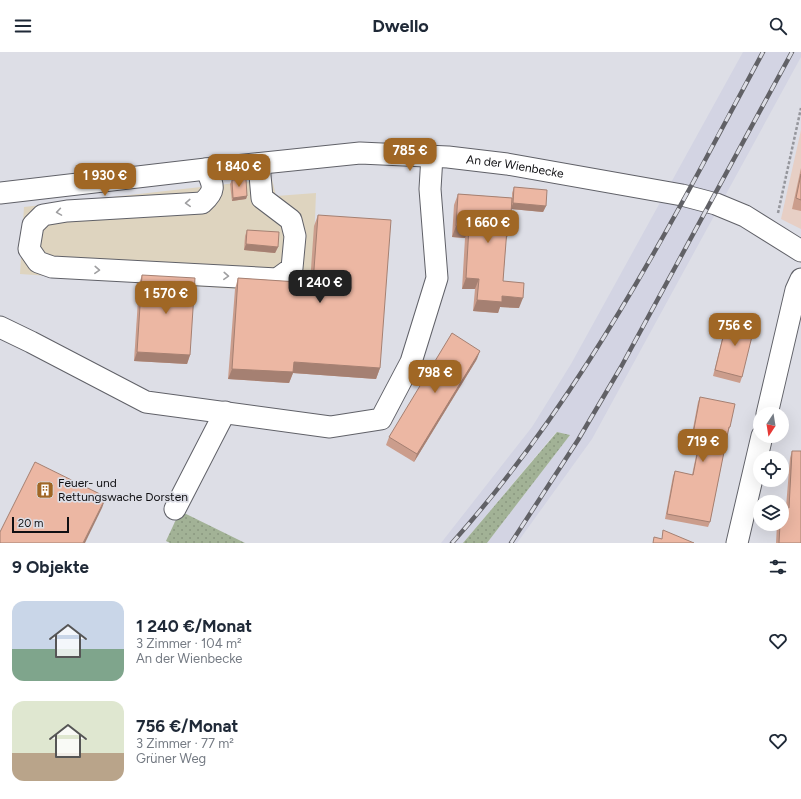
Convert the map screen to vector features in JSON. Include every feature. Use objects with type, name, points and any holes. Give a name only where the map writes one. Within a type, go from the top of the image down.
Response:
[{"type":"street","name":"An der Wienbecke","points":[[0,193],[360,153],[448,157],[507,164],[613,184],[682,195],[716,204],[744,216],[801,251]]},
{"type":"street","points":[[0,327],[146,402],[330,427],[381,419],[410,362],[437,278],[430,189],[432,156]]},
{"type":"street","points":[[206,169],[213,185],[210,196],[202,203],[68,211],[43,215],[33,225],[29,249],[38,262],[52,267],[277,279],[292,268],[294,236],[291,220],[262,198],[259,164]]},
{"type":"street","points":[[769,407],[796,290],[801,279]]},
{"type":"street","points":[[175,509],[225,412]]},
{"type":"street","points":[[737,543],[760,443]]},
{"type":"path","points":[[776,220],[801,108]]},
{"type":"shaded area","points":[[743,52],[801,52],[801,57],[592,439],[517,543],[487,543],[570,435],[556,432],[463,543],[441,543],[532,427],[571,364]]},
{"type":"shaded area","points":[[801,130],[801,229],[781,219]]},
{"type":"shaded area","points":[[272,179],[276,196],[316,193],[312,294],[20,274],[24,207]]},
{"type":"green space","points":[[557,432],[570,435],[487,543],[463,543]]},
{"type":"green space","points":[[180,511],[245,543],[170,543],[166,541]]},
{"type":"building","points":[[801,174],[801,200],[796,198]]},
{"type":"building","points":[[246,179],[247,196],[233,198],[232,180]]},
{"type":"building","points":[[514,187],[547,190],[546,206],[513,203]]},
{"type":"building","points":[[458,194],[512,198],[510,229],[507,229],[503,281],[524,283],[523,298],[502,296],[502,302],[477,300],[479,279],[466,278],[469,227],[456,226]]},
{"type":"building","points":[[318,215],[391,220],[380,368],[294,362],[293,372],[232,369],[238,278],[313,283]]},
{"type":"building","points":[[247,230],[279,232],[278,247],[246,244]]},
{"type":"building","points":[[142,275],[195,278],[190,355],[137,352]]},
{"type":"building","points":[[728,317],[755,324],[742,377],[715,370]]},
{"type":"building","points":[[452,333],[480,351],[417,454],[389,437]]},
{"type":"building","points":[[700,397],[735,404],[710,522],[667,514],[675,471],[693,475],[701,435],[693,434]]},
{"type":"building","points":[[792,451],[801,451],[801,543],[779,543],[780,531],[789,531]]},
{"type":"building","name":"Feuer- und Rettungswache Dorsten","points":[[35,462],[106,497],[83,543],[0,543],[0,532]]},
{"type":"building","points":[[663,530],[694,543],[653,543],[654,537],[662,539]]},
{"type":"railway","points":[[452,543],[524,455],[589,361],[648,264],[763,52]]},
{"type":"railway","points":[[511,543],[578,440],[621,367],[792,52]]},
{"type":"place","name":"Feuer- und Rettungswache Dorsten","points":[[45,490]]}]
